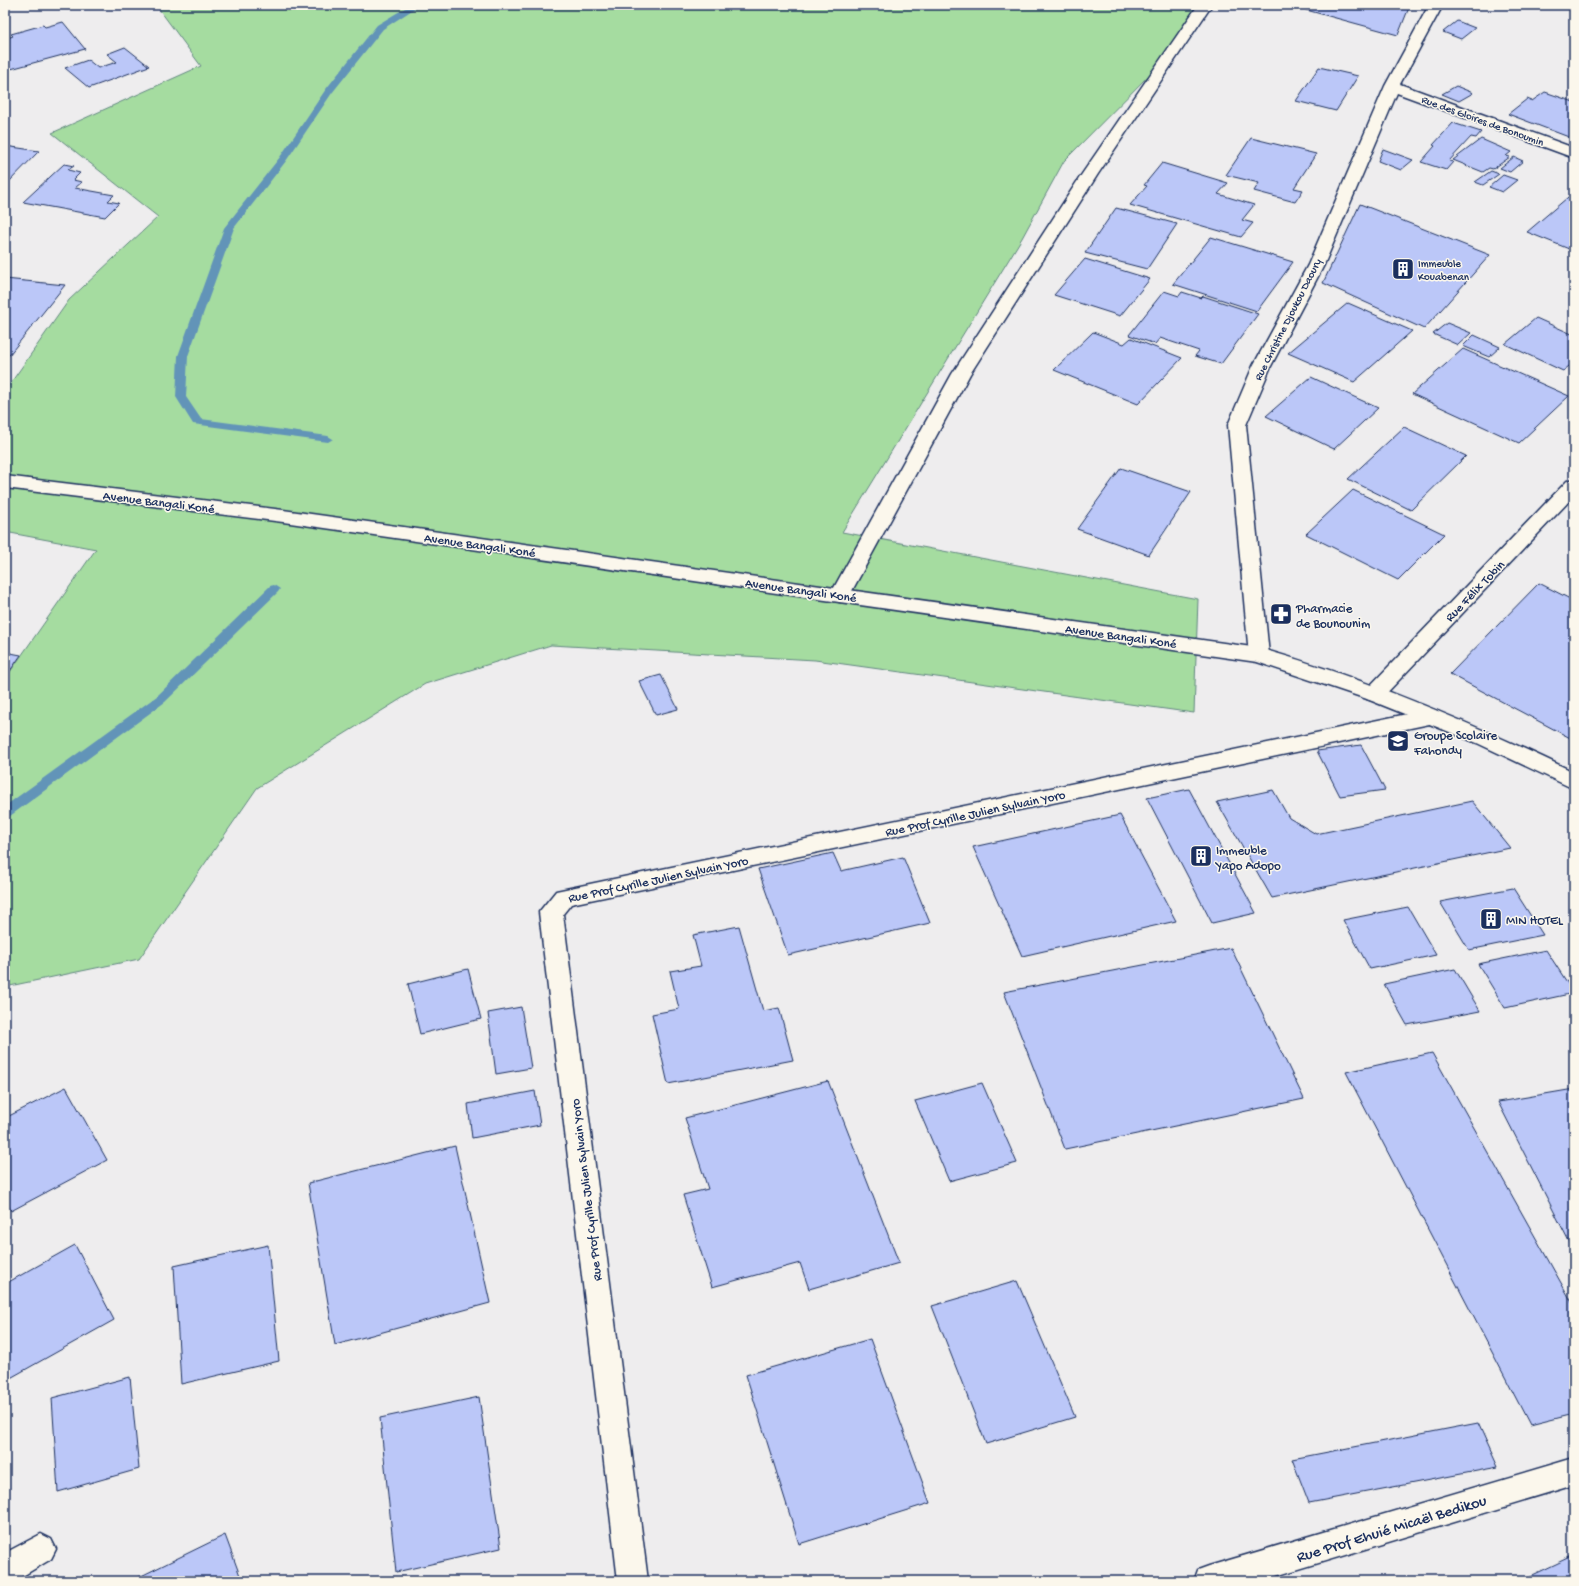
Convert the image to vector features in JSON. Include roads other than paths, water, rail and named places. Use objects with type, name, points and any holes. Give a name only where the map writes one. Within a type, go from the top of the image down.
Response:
[{"type":"street","points":[[840,594],[960,374],[1090,174],[1205,5]]},
{"type":"street","name":"Rue Christine Djoukou Daoury","points":[[1259,655],[1237,425],[1262,366],[1316,265],[1392,86],[1436,5]]},
{"type":"street","name":"Rue des Gloires de Bonoumin","points":[[1392,86],[1574,153]]},
{"type":"street","name":"Avenue Bangali Koné","points":[[5,482],[283,516],[840,594],[1259,655],[1374,694],[1485,738],[1574,782]]},
{"type":"street","name":"Rue Félix Tobin","points":[[1374,694],[1574,485]]},
{"type":"street","name":"Rue Prof Cyrille Julien Sylvain Yoro","points":[[633,1581],[551,912],[564,897],[1431,717]]},
{"type":"street","name":"Rue Prof Ehuié Micaël Bedikou","points":[[1209,1581],[1574,1472]]},
{"type":"street","points":[[5,1569],[41,1549]]},
{"type":"waterway","points":[[328,439],[197,422],[181,397],[183,356],[229,228],[283,159],[329,91],[380,27],[416,5]]},
{"type":"waterway","points":[[5,813],[161,699],[274,589]]},
{"type":"place","name":"Immeuble Kouabenan","points":[[1403,269]]},
{"type":"place","name":"Pharmacie de Bounounim","points":[[1281,614]]},
{"type":"place","name":"Groupe Scolaire Fahondy","points":[[1398,741]]},
{"type":"place","name":"Immeuble Yapo Adopo","points":[[1201,856]]},
{"type":"place","name":"MIN HOTEL","points":[[1491,919]]}]
